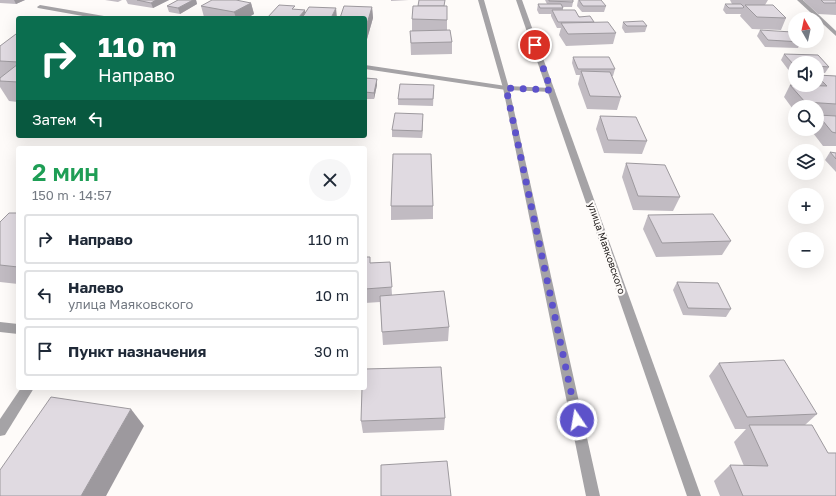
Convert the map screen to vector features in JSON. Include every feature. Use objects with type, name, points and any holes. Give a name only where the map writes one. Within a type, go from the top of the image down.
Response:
[{"type":"street","points":[[481,0],[506,88],[593,496]]},
{"type":"street","name":"улица Маяковского","points":[[519,0],[694,496]]},
{"type":"street","points":[[800,0],[836,34]]},
{"type":"street","points":[[40,7],[92,16]]},
{"type":"street","points":[[367,67],[506,88],[551,90]]},
{"type":"street","points":[[0,327],[16,329]]},
{"type":"street","points":[[0,430],[27,390]]},
{"type":"building","points":[[137,0],[156,0],[151,3]]},
{"type":"building","points":[[178,0],[193,0],[178,8],[167,6]]},
{"type":"building","points":[[212,0],[236,0],[251,3],[234,12],[201,6]]},
{"type":"building","points":[[419,0],[445,0],[444,6],[418,6]]},
{"type":"building","points":[[573,0],[573,2],[549,1]]},
{"type":"building","points":[[579,0],[601,0],[606,6],[583,6]]},
{"type":"building","points":[[821,0],[836,0],[836,3],[824,3]]},
{"type":"building","points":[[538,4],[561,4],[563,8],[540,8]]},
{"type":"building","points":[[725,4],[741,4],[744,7],[729,8]]},
{"type":"building","points":[[279,5],[295,6],[292,9],[305,10],[300,16],[269,16]]},
{"type":"building","points":[[745,5],[773,5],[786,18],[757,17]]},
{"type":"building","points":[[344,6],[372,7],[367,24],[367,16],[341,16]]},
{"type":"building","points":[[413,6],[447,6],[447,20],[412,19]]},
{"type":"building","points":[[309,7],[336,8],[332,16],[303,16]]},
{"type":"building","points":[[552,10],[575,10],[579,17],[590,16],[594,22],[558,22]]},
{"type":"building","points":[[643,21],[647,26],[627,26],[623,22]]},
{"type":"building","points":[[608,22],[616,33],[568,34],[561,23]]},
{"type":"building","points":[[450,30],[452,42],[411,43],[410,31]]},
{"type":"building","points":[[760,30],[788,32],[788,41],[768,40]]},
{"type":"building","points":[[16,34],[16,62],[0,61],[0,46]]},
{"type":"building","points":[[784,54],[819,56],[788,56],[788,58]]},
{"type":"building","points":[[573,57],[609,57],[615,69],[578,69]]},
{"type":"building","points":[[824,62],[829,67],[824,67]]},
{"type":"building","points":[[16,66],[16,82],[0,81],[0,78]]},
{"type":"building","points":[[581,71],[610,72],[621,97],[590,96]]},
{"type":"building","points":[[824,75],[836,76],[836,104],[824,103],[824,100],[803,100],[796,92],[824,92],[824,86],[827,86],[824,83]]},
{"type":"building","points":[[367,78],[377,79],[374,93],[367,92]]},
{"type":"building","points":[[400,84],[434,85],[433,99],[398,99]]},
{"type":"building","points":[[395,113],[423,114],[422,131],[392,130]]},
{"type":"building","points":[[824,115],[836,116],[836,133],[832,132],[824,122]]},
{"type":"building","points":[[600,116],[636,117],[647,141],[608,140]]},
{"type":"building","points":[[830,152],[836,153],[836,159]]},
{"type":"building","points":[[393,154],[431,154],[433,206],[391,206]]},
{"type":"building","points":[[626,163],[665,165],[680,197],[638,196]]},
{"type":"building","points":[[9,213],[16,213],[16,267],[0,265],[0,222]]},
{"type":"building","points":[[713,214],[731,241],[662,243],[648,215]]},
{"type":"building","points":[[367,257],[370,257],[370,263],[390,262],[392,287],[367,289]]},
{"type":"building","points":[[677,282],[718,283],[731,309],[688,308]]},
{"type":"building","points":[[444,291],[449,327],[382,332],[380,296]]},
{"type":"building","points":[[784,360],[817,414],[747,417],[719,363]]},
{"type":"building","points":[[441,367],[445,418],[361,421],[362,390],[367,390],[367,369]]},
{"type":"building","points":[[51,397],[131,409],[81,496],[0,496],[0,470]]},
{"type":"building","points":[[749,425],[812,425],[828,453],[836,453],[836,496],[743,496],[730,465],[768,466]]},
{"type":"building","points":[[447,461],[451,496],[381,496],[381,465]]},
{"type":"route","points":[[535,45],[551,90],[506,88],[577,420]]}]
